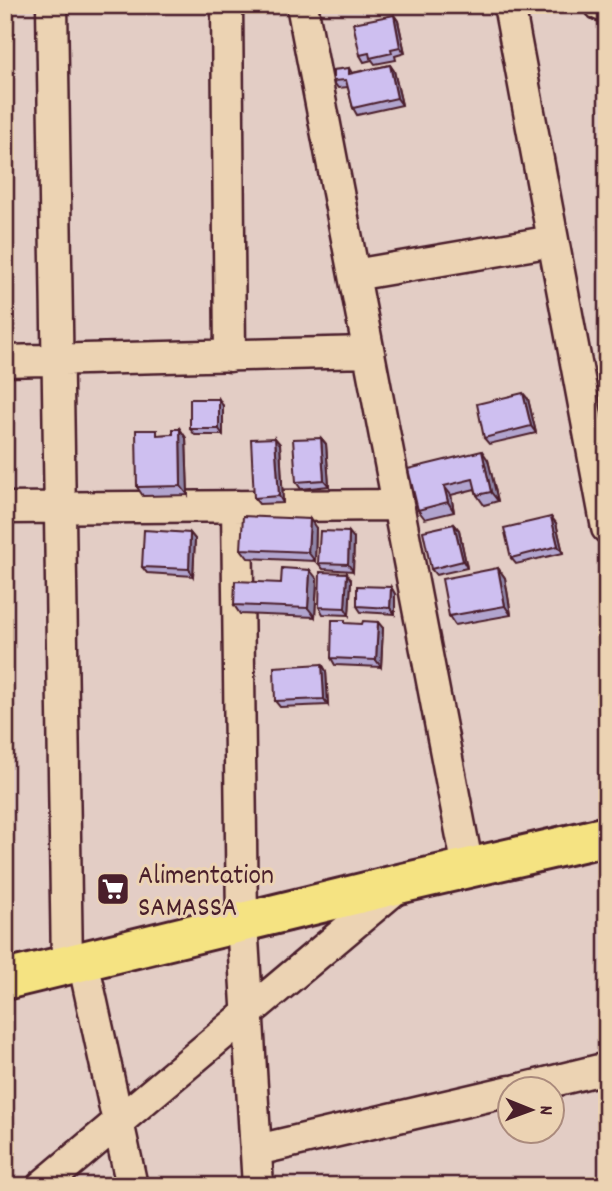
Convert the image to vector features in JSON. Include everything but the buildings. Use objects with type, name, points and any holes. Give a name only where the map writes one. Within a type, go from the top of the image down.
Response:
[{"type":"main road","points":[[5,980],[607,836]]},
{"type":"street","points":[[52,5],[60,508],[75,963],[118,1122],[132,1186]]},
{"type":"street","points":[[227,5],[230,356]]},
{"type":"street","points":[[302,5],[468,868]]},
{"type":"street","points":[[509,5],[607,528]]},
{"type":"street","points":[[600,5],[607,7]]},
{"type":"street","points":[[354,275],[553,241]]},
{"type":"street","points":[[5,361],[368,352]]},
{"type":"street","points":[[5,508],[398,505]]},
{"type":"street","points":[[237,506],[242,922],[258,1186]]},
{"type":"street","points":[[42,1186],[403,883]]},
{"type":"street","points":[[566,1078],[607,1068]]},
{"type":"street","points":[[257,1150],[496,1094]]},
{"type":"place","name":"Alimentation SAMASSA","points":[[113,889]]}]
